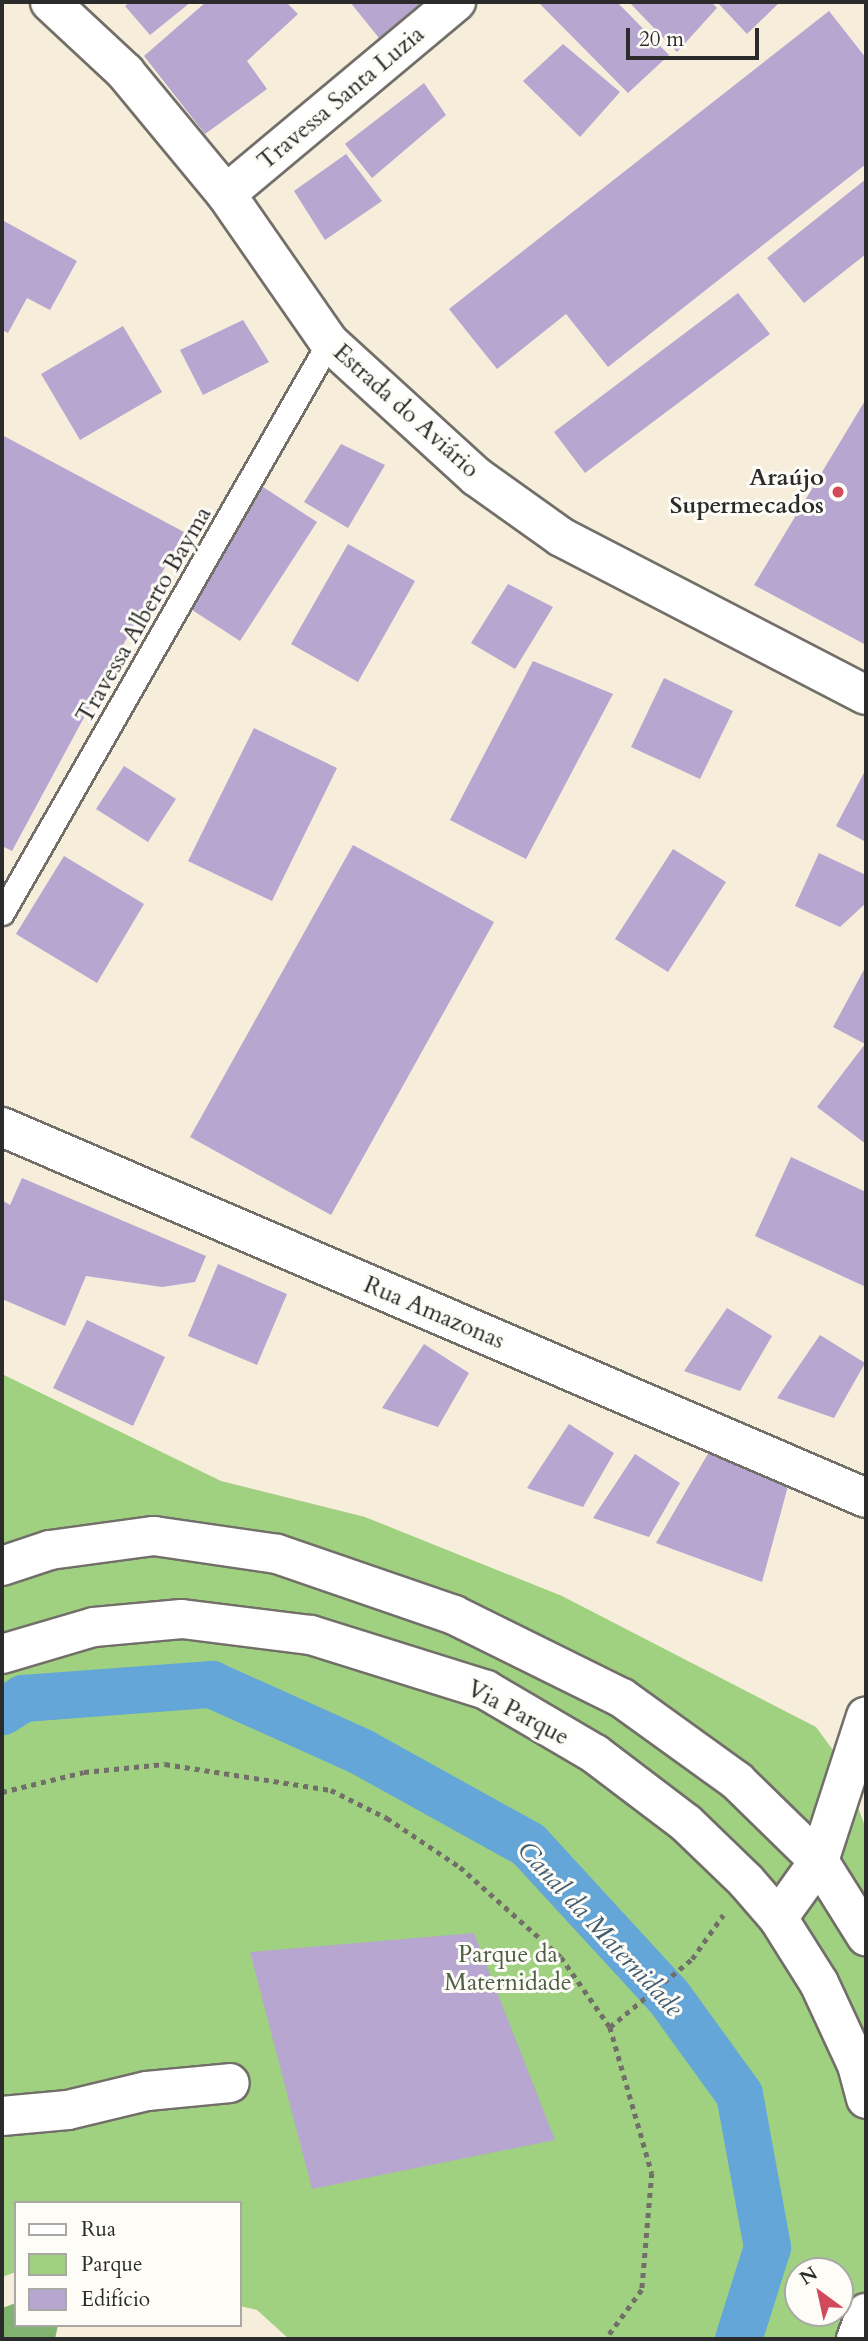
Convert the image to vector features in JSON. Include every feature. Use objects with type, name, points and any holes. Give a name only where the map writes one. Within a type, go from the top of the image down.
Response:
[{"type":"street","name":"Estrada do Aviário","points":[[50,2],[125,72],[226,194],[329,342],[477,477],[561,537],[866,695]]},
{"type":"street","name":"Travessa Santa Luzia","points":[[226,194],[456,2]]},
{"type":"street","name":"Rua Amazonas","points":[[2,1127],[866,1498]]},
{"type":"street","points":[[2,1566],[50,1550],[154,1536],[278,1554],[454,1615],[622,1698],[737,1781],[820,1861],[866,1936]]},
{"type":"street","name":"Via Parque","points":[[2,1654],[94,1627],[182,1619],[311,1635],[486,1690],[595,1755],[686,1823],[746,1881],[778,1918],[819,1983],[857,2065],[866,2099]]},
{"type":"street","points":[[778,1918],[820,1861],[866,1716]]},
{"type":"street","points":[[2,2116],[68,2110],[147,2091],[230,2083]]},
{"type":"street","points":[[856,2339],[866,2313]]},
{"type":"lane","name":"Travessa Alberto Bayma","points":[[2,913],[329,342]]},
{"type":"path","points":[[2,1792],[84,1772],[165,1764],[331,1790],[387,1818],[460,1867],[561,1957],[610,2027],[652,2173],[642,2290],[606,2339]]},
{"type":"path","points":[[610,2027],[639,2007],[692,1959],[746,1881]]},
{"type":"green space","name":"Parque da Maternidade","points":[[2,1374],[221,1481],[365,1517],[562,1596],[816,1727],[841,1761],[866,1829],[866,2339],[289,2339],[257,2310],[242,2306],[242,2201],[14,2201],[14,2273],[2,2277]]},
{"type":"green space","points":[[14,2304],[14,2327],[58,2327],[55,2339],[2,2339],[2,2308]]},
{"type":"building","points":[[130,2],[191,2],[150,35],[125,6]]},
{"type":"building","points":[[206,2],[286,2],[298,14],[247,61],[267,89],[205,134],[144,56]]},
{"type":"building","points":[[350,2],[422,2],[379,38]]},
{"type":"building","points":[[538,2],[617,2],[669,55],[628,93]]},
{"type":"building","points":[[629,2],[711,2],[717,8],[677,52]]},
{"type":"building","points":[[717,2],[780,2],[747,34]]},
{"type":"building","points":[[829,11],[866,58],[866,164],[608,367],[566,314],[497,369],[449,309]]},
{"type":"building","points":[[563,44],[620,92],[580,137],[523,81]]},
{"type":"building","points":[[424,83],[446,115],[372,178],[345,144]]},
{"type":"building","points":[[346,154],[382,201],[325,240],[294,191]]},
{"type":"building","points":[[866,179],[866,254],[804,303],[767,258]]},
{"type":"building","points":[[2,220],[77,261],[50,310],[27,298],[8,333],[2,330]]},
{"type":"building","points":[[738,293],[770,334],[585,473],[554,432]]},
{"type":"building","points":[[243,320],[269,362],[203,395],[180,350]]},
{"type":"building","points":[[123,326],[162,392],[80,440],[41,374]]},
{"type":"building","name":"Araújo Supermecados","points":[[866,399],[866,645],[754,585]]},
{"type":"building","points":[[2,435],[184,532],[12,851],[2,846]]},
{"type":"building","points":[[341,444],[385,465],[348,528],[304,502]]},
{"type":"building","points":[[260,485],[317,522],[240,641],[183,604]]},
{"type":"building","points":[[348,544],[415,581],[358,682],[291,644]]},
{"type":"building","points":[[508,584],[553,607],[515,669],[471,643]]},
{"type":"building","points":[[533,661],[613,694],[526,859],[450,820]]},
{"type":"building","points":[[664,678],[733,711],[700,779],[631,747]]},
{"type":"building","points":[[254,728],[337,768],[272,901],[188,861]]},
{"type":"building","points":[[124,766],[176,799],[148,842],[96,809]]},
{"type":"building","points":[[866,769],[866,842],[836,826]]},
{"type":"building","points":[[353,845],[494,922],[331,1215],[190,1137]]},
{"type":"building","points":[[673,849],[726,882],[668,972],[615,939]]},
{"type":"building","points":[[819,853],[866,875],[866,903],[840,927],[795,906]]},
{"type":"building","points":[[64,856],[144,904],[97,983],[16,934]]},
{"type":"building","points":[[866,966],[866,1144],[817,1107],[865,1044],[833,1027]]},
{"type":"building","points":[[791,1157],[866,1192],[866,1287],[755,1236]]},
{"type":"building","points":[[22,1178],[206,1256],[195,1282],[162,1287],[86,1276],[65,1326],[2,1299],[2,1200],[10,1205]]},
{"type":"building","points":[[218,1264],[287,1294],[257,1365],[188,1336]]},
{"type":"building","points":[[727,1308],[772,1336],[740,1391],[684,1371]]},
{"type":"building","points":[[87,1320],[165,1357],[133,1426],[53,1388]]},
{"type":"building","points":[[820,1335],[865,1363],[834,1418],[777,1398]]},
{"type":"building","points":[[424,1344],[469,1373],[438,1427],[382,1408]]},
{"type":"building","points":[[569,1424],[614,1453],[583,1507],[527,1488]]},
{"type":"building","points":[[709,1452],[788,1486],[762,1582],[656,1543]]},
{"type":"building","points":[[635,1454],[680,1483],[649,1537],[593,1518]]},
{"type":"building","points":[[474,1933],[555,2140],[312,2189],[250,1952]]},
{"type":"waterway","name":"Canal da Maternidade","points":[[2,1711],[23,1698],[211,1684],[362,1752],[528,1844],[668,1996],[739,2094],[767,2247],[738,2339]]},
{"type":"place","name":"Araújo Supermecados","points":[[838,492]]}]
